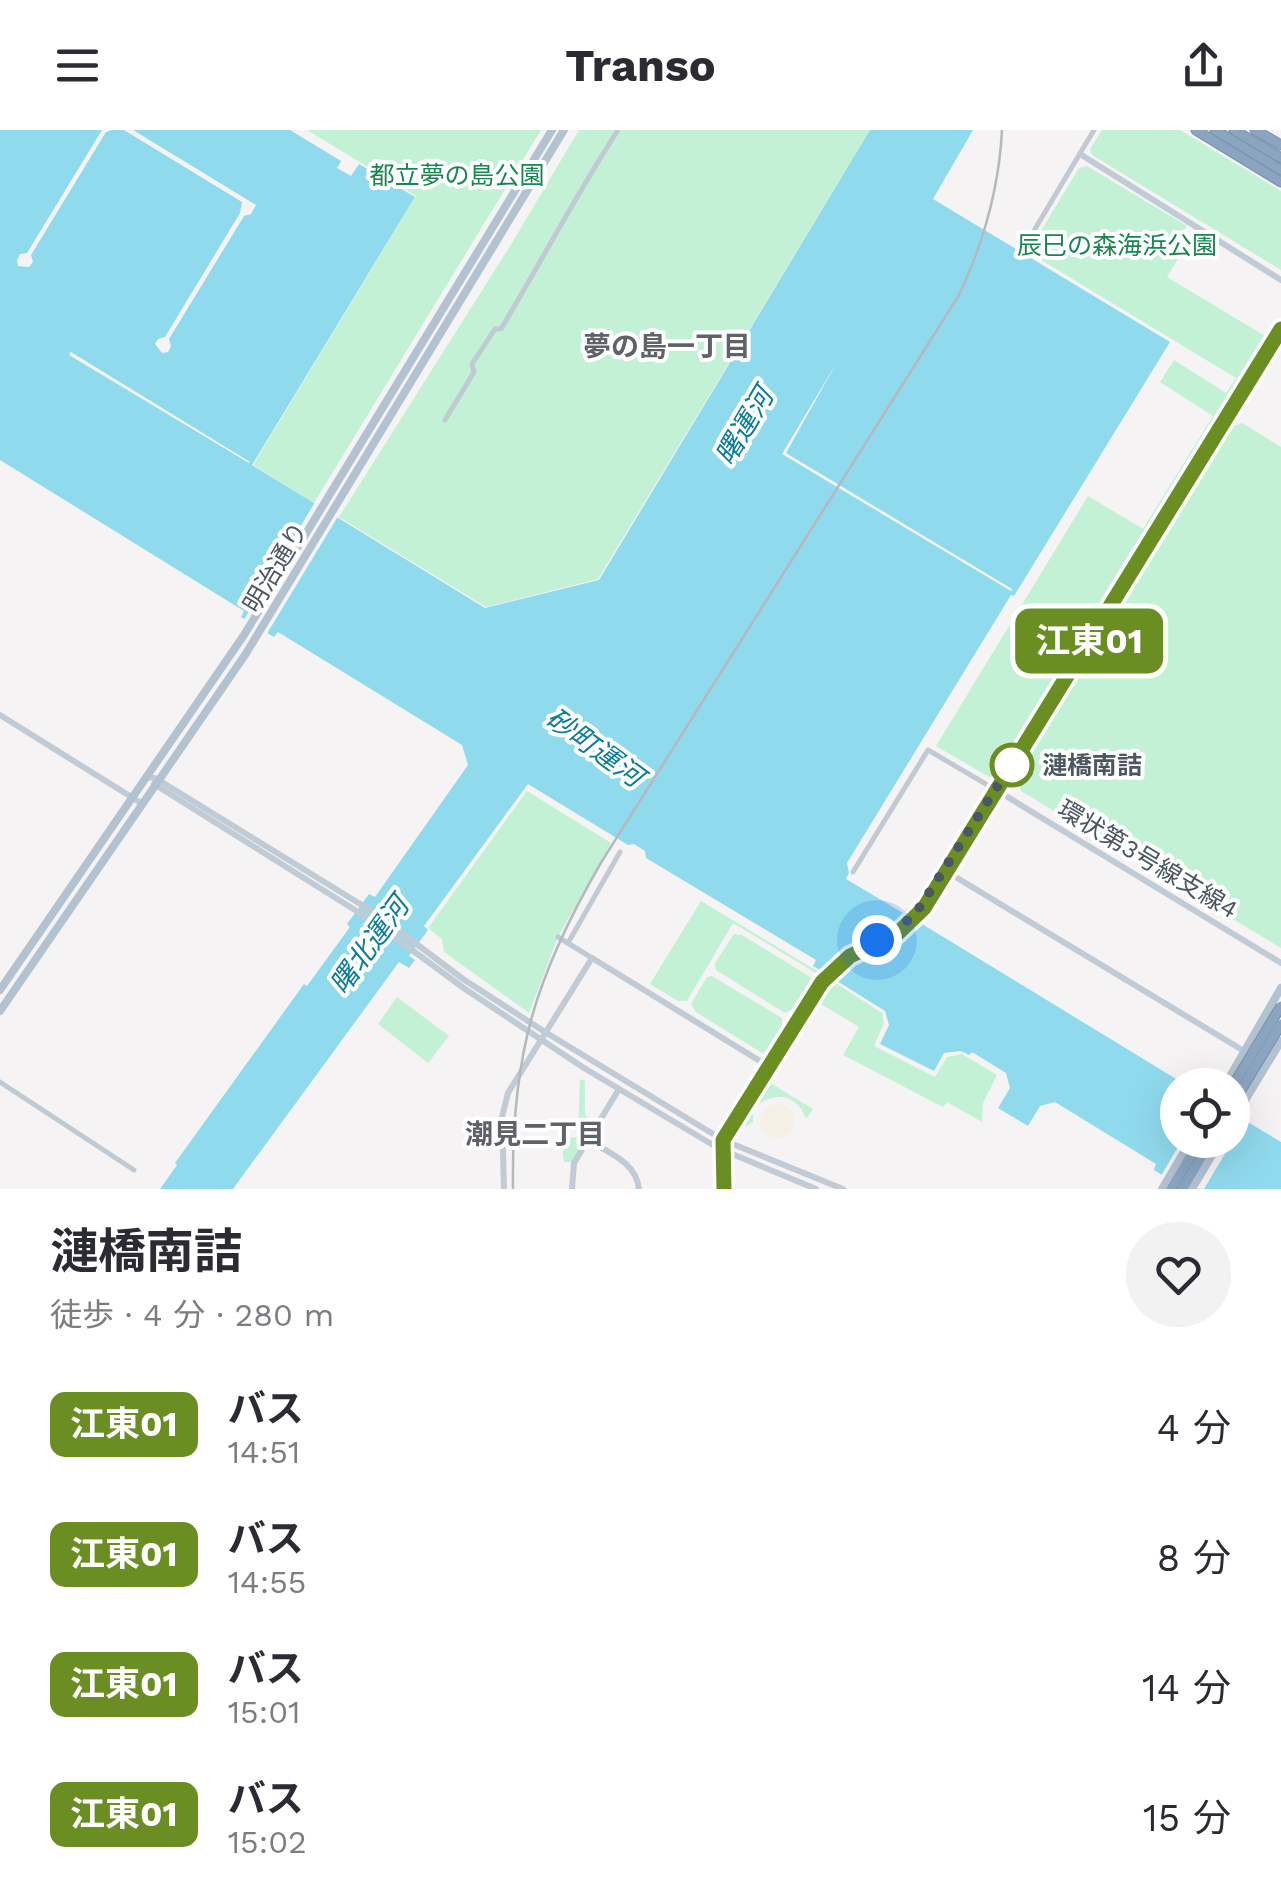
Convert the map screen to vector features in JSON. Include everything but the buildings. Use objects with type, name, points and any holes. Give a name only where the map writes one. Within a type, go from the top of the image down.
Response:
[{"type":"highway","points":[[1196,130],[1281,182]]},
{"type":"highway","points":[[1215,130],[1281,170]]},
{"type":"highway","points":[[1234,130],[1281,158]]},
{"type":"highway","points":[[1255,130],[1281,145]]},
{"type":"highway","points":[[1239,1068],[1281,1006]]},
{"type":"highway","points":[[1250,1081],[1281,1024]]},
{"type":"highway","points":[[1166,1186],[1187,1158]]},
{"type":"highway","points":[[1182,1189],[1200,1158]]},
{"type":"main road","name":"明治通り","points":[[1,987],[244,634],[552,130]]},
{"type":"main road","name":"明治通り","points":[[0,1010],[246,656],[564,130]]},
{"type":"main road","points":[[1236,1068],[1281,988]]},
{"type":"main road","points":[[1250,1069],[1268,1042],[1281,1042],[1250,1087]]},
{"type":"main road","points":[[1166,1186],[1182,1158]]},
{"type":"main road","points":[[1192,1189],[1211,1158]]},
{"type":"street","points":[[445,420],[474,372],[472,364],[496,329],[501,329],[566,220],[573,200],[618,130]]},
{"type":"street","points":[[1029,239],[1094,130]]},
{"type":"street","points":[[1080,154],[1281,280]]},
{"type":"street","points":[[721,1189],[722,1147],[825,975],[841,956],[888,935],[918,913],[1281,330]]},
{"type":"street","points":[[0,715],[142,803]]},
{"type":"street","points":[[853,872],[928,750],[996,790]]},
{"type":"street","points":[[146,776],[352,904],[722,1147],[843,1189]]},
{"type":"street","name":"環状第3号線支線4","points":[[996,790],[1281,963]]},
{"type":"street","points":[[568,942],[620,852]]},
{"type":"street","points":[[946,871],[1244,1051]]},
{"type":"street","points":[[558,936],[768,1066]]},
{"type":"street","points":[[422,952],[540,1040],[619,1089],[722,1147],[812,1188]]},
{"type":"street","points":[[504,1189],[504,1105],[592,958]]},
{"type":"street","points":[[0,1082],[134,1170]]},
{"type":"street","points":[[572,1189],[572,1168],[619,1089]]},
{"type":"street","points":[[588,1140],[628,1165],[636,1174],[639,1189]]},
{"type":"green space","name":"都立夢の島公園","points":[[307,130],[541,130],[314,503],[253,465],[416,196]]},
{"type":"green space","points":[[579,130],[870,130],[598,579],[486,607],[339,517]]},
{"type":"green space","points":[[1102,130],[1180,130],[1281,191],[1281,270],[1092,155],[1090,149]]},
{"type":"green space","name":"辰巳の森海浜公園","points":[[1087,166],[1187,226],[1181,236],[1189,241],[1167,277],[1265,336],[996,775],[989,777],[936,746],[1088,496],[1143,529],[1213,416],[1160,382],[1174,360],[1226,393],[1236,378],[1028,252],[1079,168]]},
{"type":"green space","points":[[1242,423],[1281,447],[1281,948],[1021,791],[1017,777],[1234,426]]},
{"type":"green space","points":[[527,791],[611,843],[558,937],[529,1013],[444,952],[442,939],[428,928]]},
{"type":"green space","points":[[701,901],[816,973],[733,923],[687,1001],[678,1001],[650,984]]},
{"type":"green space","points":[[734,934],[742,935],[812,978],[793,1009],[785,1013],[716,970],[715,963]]},
{"type":"green space","points":[[712,976],[782,1018],[782,1027],[768,1051],[762,1053],[696,1012],[691,1004],[707,977]]},
{"type":"green space","points":[[831,980],[882,1013],[884,1023],[874,1046],[935,1077],[947,1057],[962,1054],[997,1075],[983,1103],[982,1122],[947,1102],[943,1107],[843,1055],[859,1027],[816,1001]]},
{"type":"green space","points":[[397,997],[449,1036],[428,1063],[378,1024]]},
{"type":"green space","points":[[580,1079],[585,1081],[585,1115],[596,1122],[573,1162],[564,1162],[561,1138],[578,1137]]},
{"type":"green space","points":[[767,1081],[813,1109],[806,1119],[790,1099],[767,1099],[753,1109],[753,1122],[737,1131]]},
{"type":"sand","points":[[777,1104],[789,1109],[794,1121],[789,1133],[777,1138],[765,1133],[760,1121],[765,1109]]},
{"type":"water","points":[[0,130],[290,130],[341,161],[337,168],[351,176],[359,164],[415,197],[252,465],[485,608],[599,580],[870,130],[973,130],[933,199],[1170,342],[847,863],[846,879],[903,913],[907,908],[925,918],[922,924],[1160,1069],[1160,1158],[1250,1158],[1250,1123],[1281,1142],[1281,1189],[1185,1189],[1154,1170],[1156,1164],[1055,1102],[1040,1106],[1028,1126],[998,1108],[1010,1088],[1006,1073],[972,1052],[969,1055],[961,1051],[944,1053],[934,1071],[880,1044],[889,1025],[885,1011],[813,966],[816,960],[646,858],[645,851],[634,844],[628,845],[528,784],[424,926],[428,930],[409,956],[415,960],[409,968],[399,962],[233,1189],[160,1189],[304,984],[307,986],[350,927],[347,924],[369,894],[375,897],[468,765],[462,745],[278,632],[274,637],[241,617],[244,611],[0,460]]},
{"type":"pier","points":[[102,130],[112,130],[106,132],[31,255],[33,262],[29,267],[18,266],[20,254],[27,253]]},
{"type":"pier","points":[[124,130],[133,130],[256,205],[251,214],[244,216],[169,339],[168,352],[162,353],[155,344],[165,337],[240,213],[242,202]]},
{"type":"pier","points":[[71,352],[250,462],[69,355]]},
{"type":"pier","points":[[837,362],[786,453],[1011,591],[782,454]]},
{"type":"pier","points":[[317,499],[340,513],[265,637],[242,623]]},
{"type":"pier","points":[[911,909],[924,918],[896,941],[855,960],[831,979],[818,971],[839,952],[889,928]]},
{"type":"pier","points":[[1172,1158],[1222,1158],[1204,1189],[1181,1189],[1161,1176]]},
{"type":"railway","points":[[513,1189],[523,1057],[544,980],[560,942],[602,861],[959,295],[989,215],[1002,130]]},
{"type":"bus line","name":"江東01","points":[[724,1189],[723,1140],[790,1031],[833,969],[850,956],[897,934],[924,908],[1281,329]]},
{"type":"place","name":"漣橋南詰","points":[[1012,765]]},
{"type":"district","name":"夢の島一丁目","points":[[667,346]]},
{"type":"district","name":"潮見二丁目","points":[[535,1134]]},
{"type":"route","points":[[877,940],[904,924],[920,907],[1020,751],[1012,765]]},
{"type":"water label","name":"曙運河","points":[[744,426]]},
{"type":"water label","name":"砂町運河","points":[[595,747]]},
{"type":"water label","name":"曙北運河","points":[[369,945]]}]
